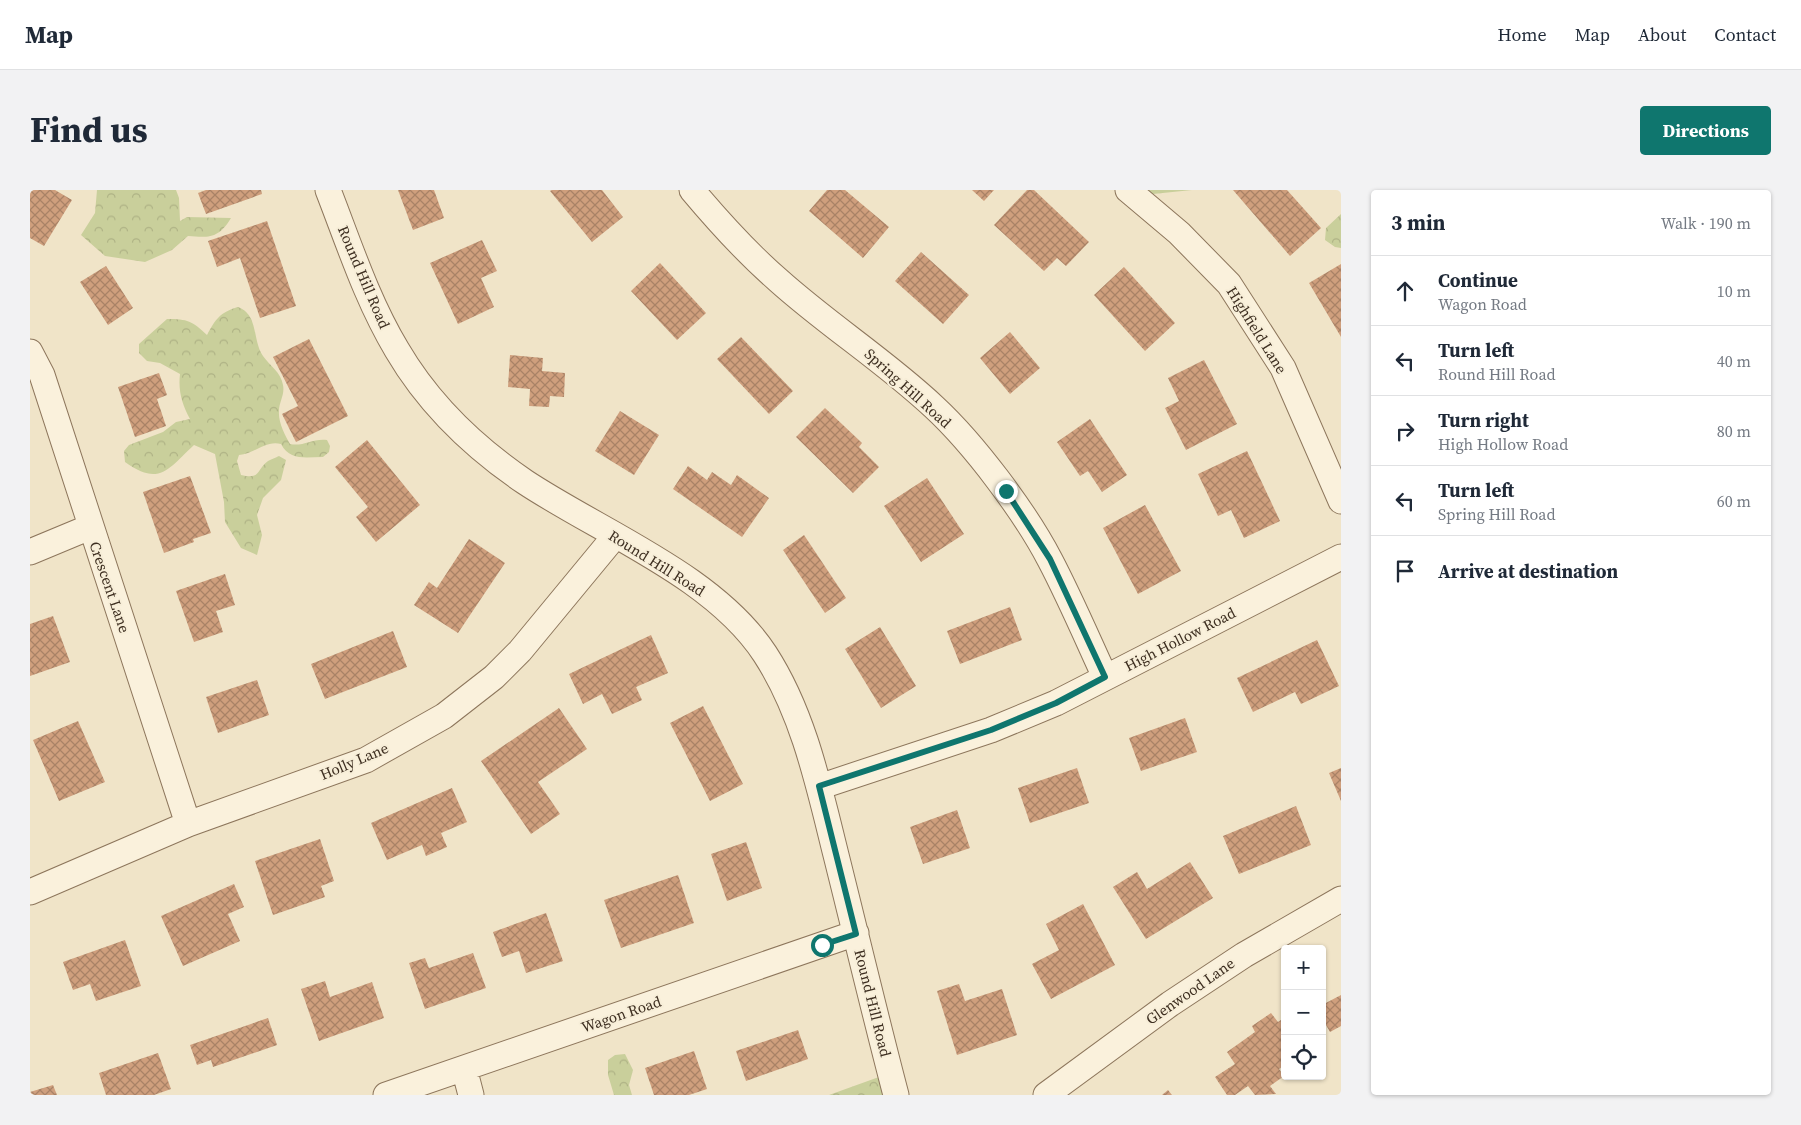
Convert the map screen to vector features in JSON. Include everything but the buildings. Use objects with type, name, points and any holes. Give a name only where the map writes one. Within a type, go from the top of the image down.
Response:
[{"type":"street","name":"Round Hill Road","points":[[328,190],[360,275],[397,350],[434,402],[480,448],[525,482],[670,567],[708,594],[746,631],[765,653],[784,689],[803,734],[819,786],[896,1095]]},
{"type":"street","name":"Spring Hill Road","points":[[692,190],[714,216],[778,280],[897,375],[935,408],[966,442],[1006,491],[1050,559],[1105,677]]},
{"type":"street","name":"Highfield Lane","points":[[1128,190],[1179,233],[1229,284],[1283,368],[1341,500]]},
{"type":"street","name":"Crescent Lane","points":[[30,352],[42,376],[188,824]]},
{"type":"street","points":[[30,552],[90,527]]},
{"type":"street","name":"Holly Lane","points":[[30,892],[188,824],[366,760],[444,716],[494,677],[520,651],[615,536]]},
{"type":"street","name":"High Hollow Road","points":[[819,786],[991,730],[1056,703],[1341,557]]},
{"type":"street","name":"Glenwood Lane","points":[[1046,1095],[1170,1004],[1244,954],[1341,899]]},
{"type":"street","name":"Wagon Road","points":[[386,1095],[856,934]]},
{"type":"street","points":[[464,1068],[471,1095]]},
{"type":"green space","points":[[97,190],[176,190],[179,198],[180,221],[187,217],[231,218],[227,225],[218,233],[202,237],[188,236],[172,250],[145,262],[105,256],[81,235],[95,213]]},
{"type":"green space","points":[[1147,190],[1192,190],[1153,194]]},
{"type":"green space","points":[[1341,214],[1341,248],[1335,247],[1325,240],[1326,228]]},
{"type":"green space","points":[[238,307],[249,316],[263,356],[282,380],[283,392],[279,415],[282,428],[290,444],[295,445],[317,440],[327,440],[330,446],[329,452],[323,457],[293,456],[281,444],[275,443],[239,455],[237,461],[241,475],[247,476],[255,475],[264,464],[279,456],[286,460],[281,480],[263,498],[257,515],[262,535],[257,555],[241,548],[225,522],[224,502],[215,454],[194,445],[170,468],[155,474],[137,469],[125,462],[124,451],[129,445],[163,432],[176,422],[190,419],[181,397],[180,374],[160,363],[147,361],[139,353],[139,344],[167,319],[189,322],[207,335],[219,317],[227,311]]},
{"type":"green space","points":[[625,1054],[633,1070],[629,1085],[632,1095],[614,1095],[608,1075],[608,1060],[615,1055]]},
{"type":"green space","points":[[890,1073],[896,1095],[829,1095]]},
{"type":"route","points":[[822,945],[856,934],[819,786],[991,730],[1056,703],[1105,677],[1050,559],[1006,491]]}]
